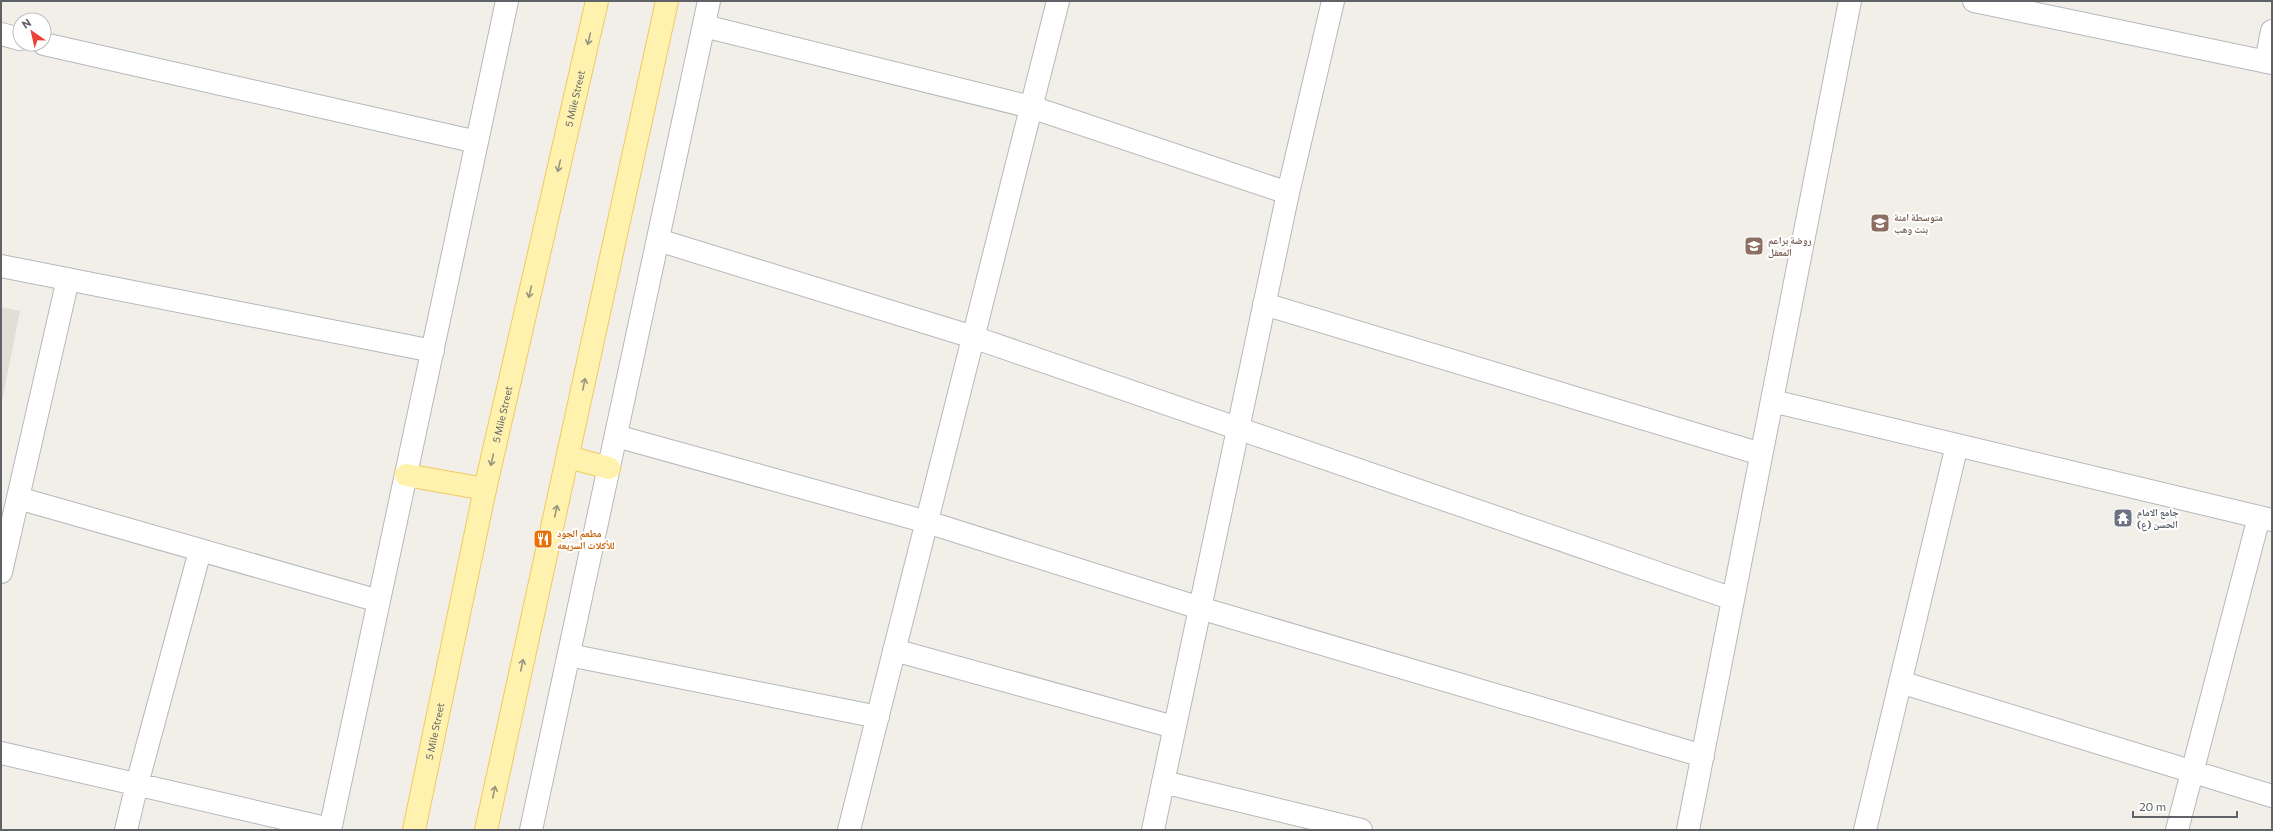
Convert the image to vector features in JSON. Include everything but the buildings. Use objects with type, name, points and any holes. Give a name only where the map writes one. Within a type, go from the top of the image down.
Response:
[{"type":"main road","name":"5 Mile Street","points":[[414,830],[485,489],[597,1]]},
{"type":"main road","points":[[486,830],[666,1]]},
{"type":"main road","points":[[568,457],[609,468]]},
{"type":"main road","points":[[406,475],[485,489]]},
{"type":"street","points":[[1,753],[330,829],[507,1]]},
{"type":"street","points":[[531,830],[709,1]]},
{"type":"street","points":[[849,830],[1058,1]]},
{"type":"street","points":[[1153,830],[1288,193],[1333,1]]},
{"type":"street","points":[[1688,830],[1850,1]]},
{"type":"street","points":[[1974,1],[2269,62],[2272,32]]},
{"type":"street","points":[[704,26],[1031,108],[1288,193]]},
{"type":"street","points":[[1,34],[12,37]]},
{"type":"street","points":[[52,46],[477,142]]},
{"type":"street","points":[[658,240],[973,337],[1733,599]]},
{"type":"street","points":[[1,266],[432,351]]},
{"type":"street","points":[[1,572],[68,279]]},
{"type":"street","points":[[1264,304],[1761,454]]},
{"type":"street","points":[[1772,401],[2266,518],[2177,830]]},
{"type":"street","points":[[616,436],[927,522],[1200,608],[1702,756]]},
{"type":"street","points":[[1865,830],[1957,445]]},
{"type":"street","points":[[18,498],[379,601]]},
{"type":"street","points":[[126,830],[200,551]]},
{"type":"street","points":[[894,650],[1174,727]]},
{"type":"street","points":[[569,655],[878,716]]},
{"type":"street","points":[[1900,682],[2272,796]]},
{"type":"street","points":[[1163,782],[1362,830]]},
{"type":"shaded area","points":[[1,307],[20,311],[1,406]]},
{"type":"place","name":"متوسطة امنة بنت وهب","points":[[1880,223]]},
{"type":"place","name":"روضة براعم المعقل","points":[[1754,246]]},
{"type":"place","name":"جامع الامام الحسن (ع)","points":[[2123,518]]},
{"type":"place","name":"مطعم الجود للأكلات السريعه","points":[[543,539]]}]
